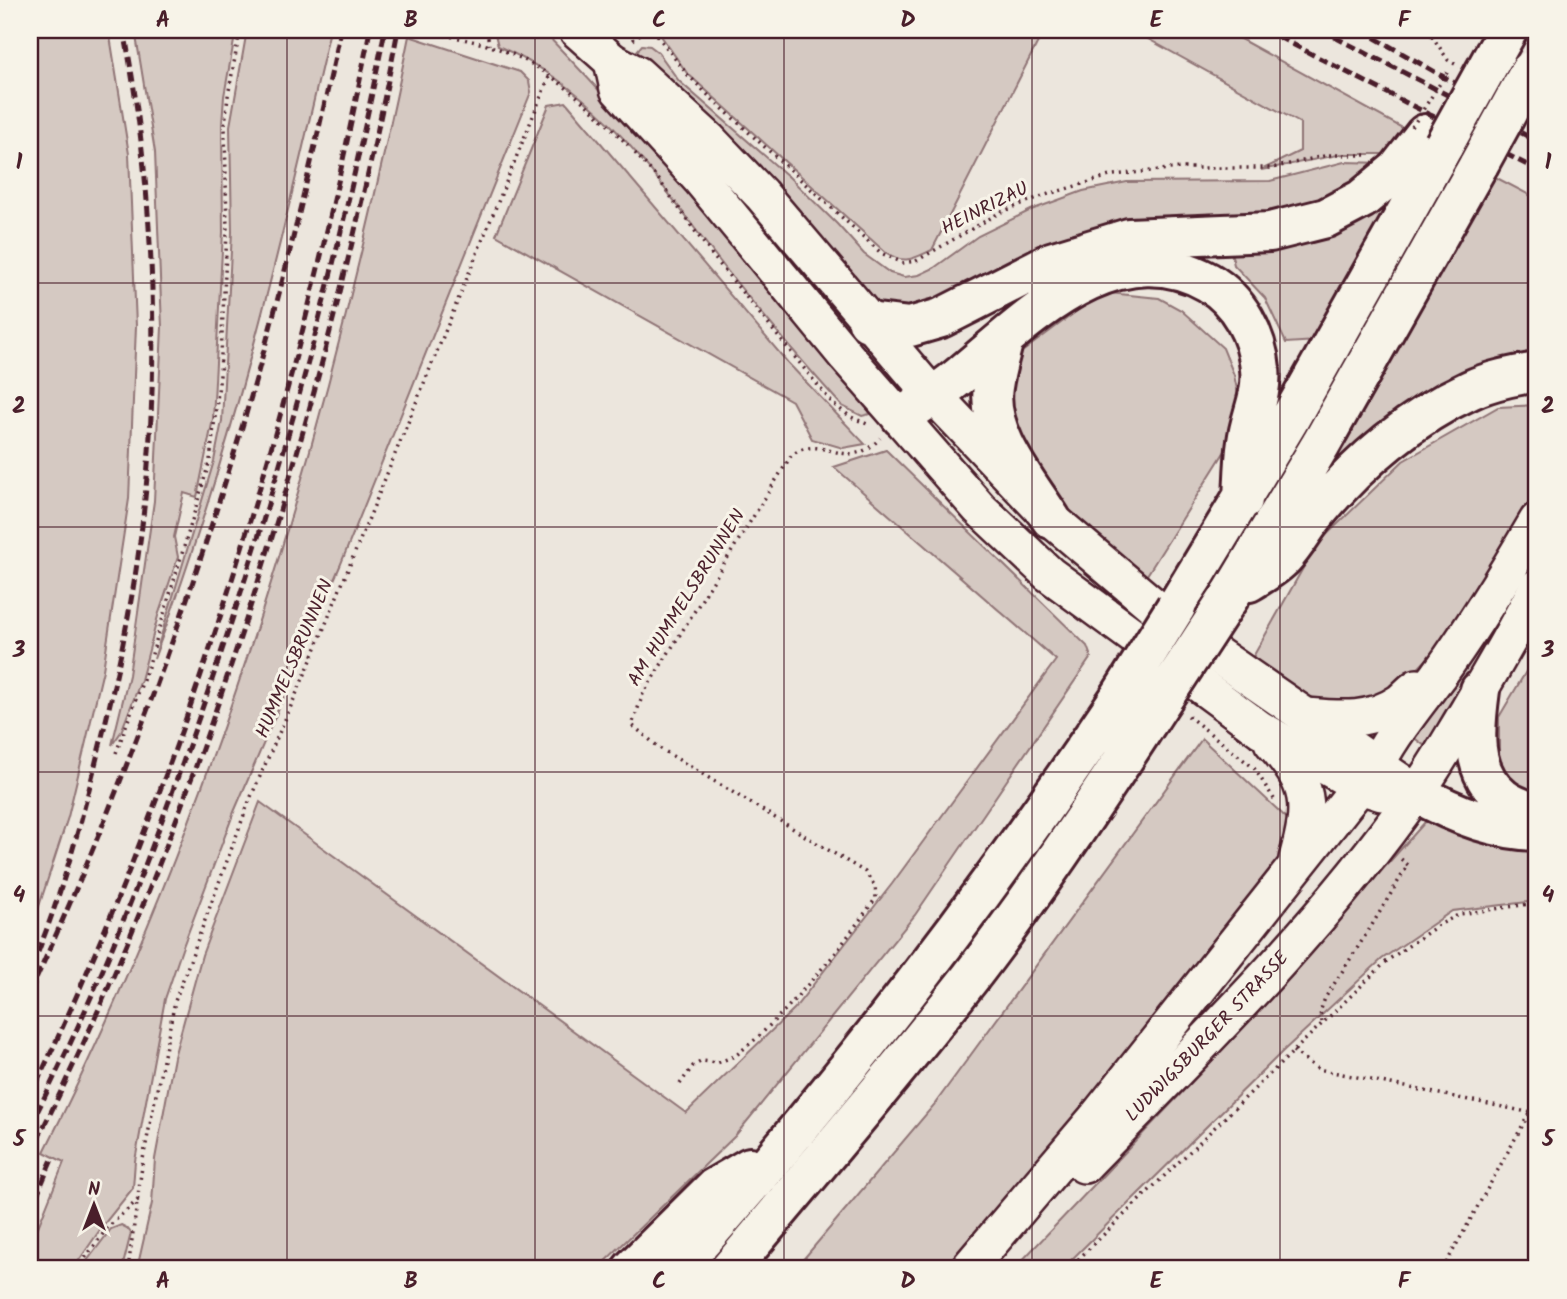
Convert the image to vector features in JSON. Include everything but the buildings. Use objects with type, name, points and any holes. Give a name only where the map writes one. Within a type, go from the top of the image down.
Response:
[{"type":"highway","points":[[868,322],[910,327],[941,318],[1051,262],[1129,238],[1270,232],[1326,218],[1362,199],[1397,170],[1484,55]]},
{"type":"highway","points":[[730,1269],[863,1113],[971,975],[1063,849],[1230,596],[1321,444],[1534,65]]},
{"type":"highway","points":[[677,1269],[785,1146],[936,957],[1119,698],[1242,500],[1421,135]]},
{"type":"highway","points":[[927,389],[931,367],[1018,298],[1092,249]]},
{"type":"highway","points":[[882,427],[927,389],[1004,339],[1058,297],[1115,270],[1170,268],[1195,275],[1217,287],[1248,324],[1257,347],[1261,373],[1257,407],[1247,440],[1242,500]]},
{"type":"highway","points":[[1004,339],[992,389],[995,422],[1000,439],[1051,519]]},
{"type":"highway","points":[[1230,596],[1282,559],[1318,510],[1353,473],[1403,432],[1470,390],[1508,377],[1537,372]]},
{"type":"highway","points":[[1480,690],[1475,740],[1484,774],[1493,789],[1504,799],[1537,817]]},
{"type":"highway","points":[[1416,793],[1473,820],[1522,831],[1537,831]]},
{"type":"highway","points":[[632,1269],[714,1188],[785,1146]]},
{"type":"main road","points":[[577,30],[611,61],[638,75],[709,140],[770,204],[927,389],[1051,519],[1188,635],[1306,715],[1368,775]]},
{"type":"main road","points":[[611,61],[618,89],[709,189],[846,356],[882,427],[979,508],[1049,574],[1260,729],[1293,766],[1304,789],[1307,806],[1306,828],[1295,869]]},
{"type":"main road","name":"LUDWIGSBURGER STRASSE","points":[[968,1269],[1097,1117],[1368,775],[1393,734],[1438,675],[1495,591],[1537,522]]},
{"type":"main road","name":"LUDWIGSBURGER STRASSE","points":[[985,1269],[1313,923],[1379,844],[1416,793],[1480,690],[1537,587]]},
{"type":"main road","points":[[1306,715],[1337,719],[1370,716],[1401,701],[1414,689],[1438,675]]},
{"type":"main road","points":[[1260,729],[1416,793]]},
{"type":"path","points":[[116,753],[149,664],[211,460],[220,374],[227,232],[225,125],[240,30]]},
{"type":"path","points":[[417,30],[467,40],[511,54],[549,77],[593,110],[659,180],[712,255],[833,404],[851,418],[882,427]]},
{"type":"path","points":[[487,30],[489,46]]},
{"type":"path","name":"HEINRIZAU","points":[[653,30],[686,74],[710,97],[881,253],[903,263],[916,261],[999,213],[1042,196],[1113,175],[1180,168],[1272,168],[1340,153],[1377,155]]},
{"type":"path","points":[[1421,135],[1484,55]]},
{"type":"path","name":"HUMMELSBRUNNEN","points":[[128,1269],[140,1198],[143,1159],[175,1001],[250,799],[309,665],[549,77]]},
{"type":"path","name":"AM HUMMELSBRUNNEN","points":[[680,1084],[693,1066],[702,1061],[717,1063],[736,1056],[787,1008],[834,955],[876,898],[875,886],[864,872],[661,749],[632,725],[643,694],[791,456],[802,447],[813,446],[846,455],[864,453],[882,427]]},
{"type":"path","points":[[1068,1269],[1388,960],[1437,926],[1460,914],[1537,902]]},
{"type":"path","points":[[1293,1051],[1318,1069],[1537,1114]]},
{"type":"path","points":[[1443,1269],[1530,1112]]},
{"type":"path","points":[[77,1269],[108,1227],[140,1198]]},
{"type":"shaded area","points":[[30,30],[109,30],[129,154],[136,326],[129,499],[103,670],[68,817],[30,934],[30,487],[34,371],[30,236]]},
{"type":"shaded area","points":[[135,30],[236,30],[224,96],[222,125],[223,232],[213,419],[197,497],[184,493],[174,537],[178,557],[158,616],[141,680],[121,732],[112,745],[129,675],[154,501],[162,327],[155,152]]},
{"type":"shaded area","points":[[247,30],[330,30],[274,269],[231,427],[182,582],[154,659],[214,461],[222,421],[232,232],[230,126]]},
{"type":"shaded area","points":[[494,30],[542,30],[626,120],[707,214],[866,403],[870,414],[862,416],[842,406],[748,296],[622,137],[568,87],[535,65],[498,46]]},
{"type":"shaded area","points":[[657,30],[1044,30],[932,250],[914,258],[903,259],[885,252],[687,73]]},
{"type":"shaded area","points":[[1132,30],[1224,30],[1408,131],[1384,154],[1343,154],[1261,170],[1300,151],[1300,123]]},
{"type":"shaded area","points":[[409,36],[520,72],[529,81],[531,92],[340,566],[234,812],[182,949],[165,999],[135,1161],[133,1188],[73,1269],[30,1269],[30,1247],[64,1162],[44,1152],[107,1019],[165,884],[217,746],[264,606],[344,323]]},
{"type":"shaded area","points":[[642,45],[650,46],[658,52],[679,81],[789,177],[864,254],[890,273],[904,277],[919,275],[934,268],[978,236],[1031,210],[1083,191],[1127,182],[1270,181],[1344,162],[1385,163],[1318,204],[933,309],[873,306],[637,59],[636,52]]},
{"type":"shaded area","points":[[566,102],[788,363],[865,444],[843,448],[812,439],[792,401],[496,235],[549,105]]},
{"type":"shaded area","points":[[1495,177],[1537,199],[1537,358],[1328,473]]},
{"type":"shaded area","points":[[1399,193],[1317,341],[1286,343],[1265,298],[1234,265],[1230,247]]},
{"type":"shaded area","points":[[1109,293],[1159,298],[1181,310],[1223,348],[1234,375],[1241,409],[1230,443],[1142,583],[1038,485],[1003,387],[1022,352],[1081,308]]},
{"type":"shaded area","points":[[1537,405],[1537,497],[1448,637],[1384,704],[1317,710],[1249,664],[1316,545],[1403,461],[1498,407]]},
{"type":"shaded area","points":[[886,450],[1087,646],[1091,657],[915,915],[735,1136],[597,1269],[137,1269],[152,1203],[155,1159],[174,1057],[202,955],[260,802],[686,1113],[794,1009],[892,884],[1056,660],[834,467]]},
{"type":"shaded area","points":[[1537,548],[1492,642],[1429,749],[1409,734]]},
{"type":"shaded area","points":[[1537,653],[1537,797],[1515,787],[1499,761],[1499,717]]},
{"type":"shaded area","points":[[1202,739],[1293,824],[1281,867],[956,1269],[795,1269],[934,1105]]},
{"type":"shaded area","points":[[1426,821],[1537,853],[1537,901],[1452,911],[1382,959],[1282,1052],[1062,1269],[1014,1269],[1210,1063]]},
{"type":"shaded area","points":[[121,1225],[131,1233],[122,1269],[81,1269],[111,1229]]},
{"type":"railway","points":[[38,952],[73,849],[105,726],[130,608],[143,520],[149,451],[153,309],[144,168],[124,30]]},
{"type":"railway","points":[[30,992],[87,862],[140,730],[211,528],[277,300],[341,30]]},
{"type":"railway","points":[[30,1097],[88,969],[141,839],[190,707],[234,574],[309,304],[370,30]]},
{"type":"railway","points":[[30,1126],[73,1037],[131,901],[215,672],[298,400],[345,216],[385,30]]},
{"type":"railway","points":[[30,1154],[118,966],[170,837],[239,641],[308,414],[348,262],[398,30]]},
{"type":"railway","points":[[1265,30],[1537,170]]},
{"type":"railway","points":[[1321,30],[1537,141]]},
{"type":"railway","points":[[1361,30],[1537,126]]},
{"type":"railway","points":[[30,1211],[53,1157]]}]
